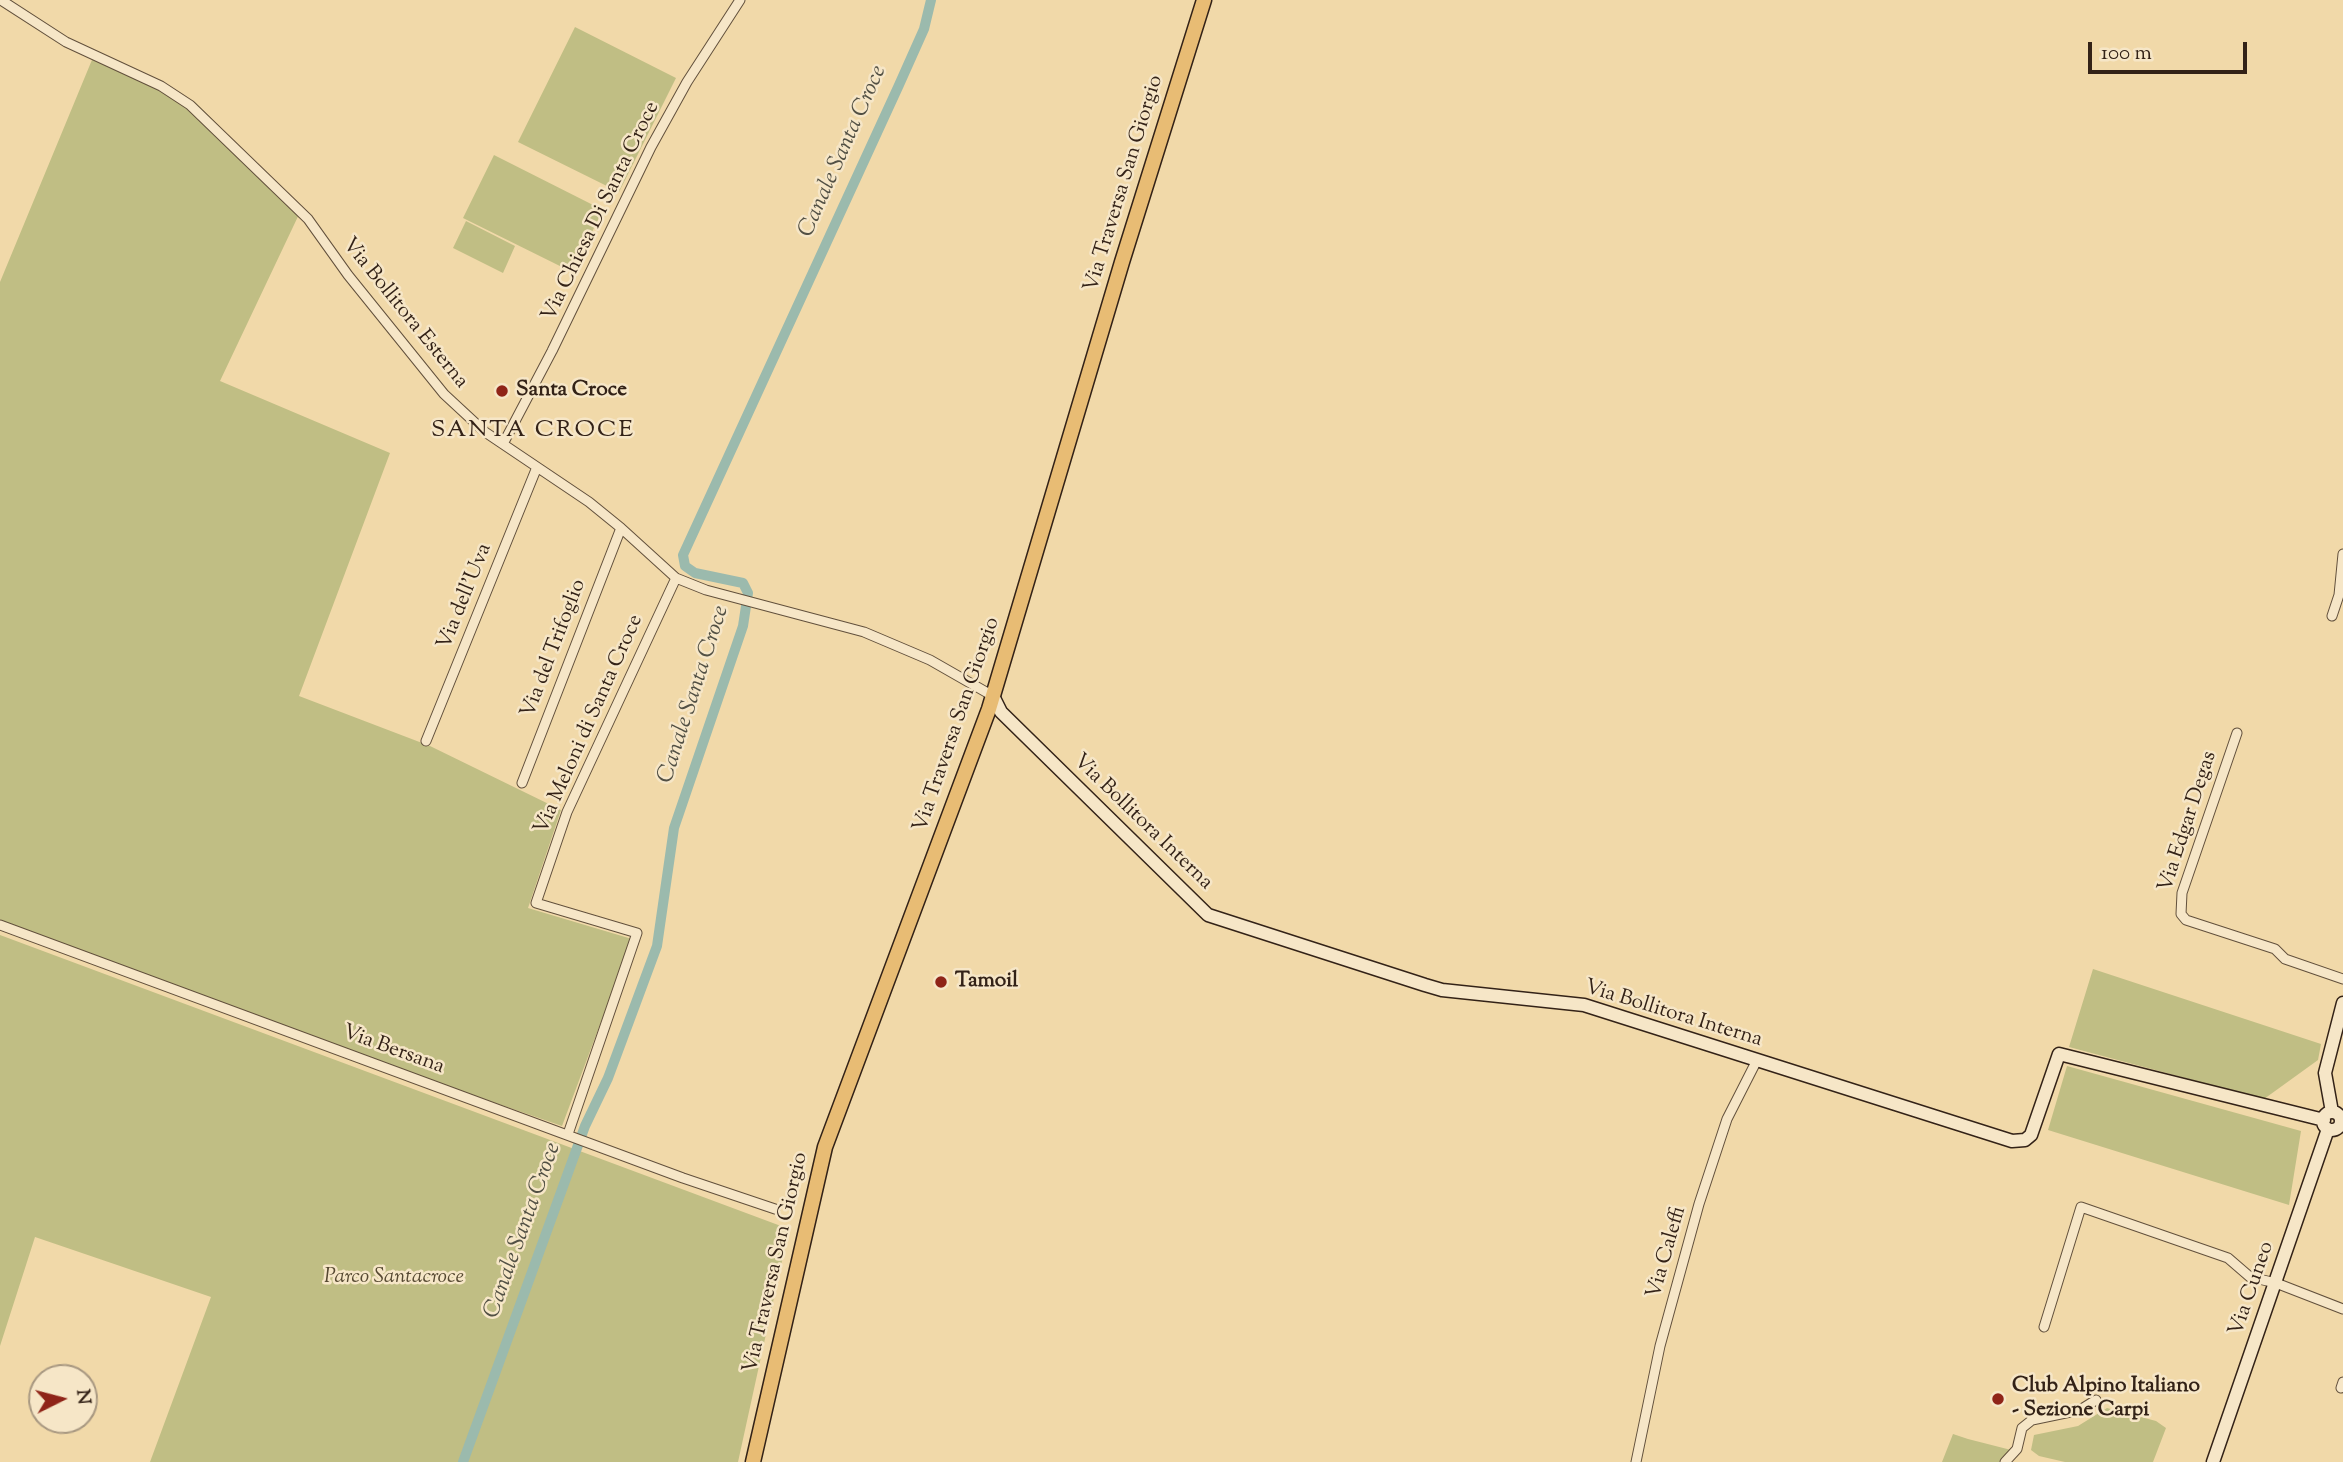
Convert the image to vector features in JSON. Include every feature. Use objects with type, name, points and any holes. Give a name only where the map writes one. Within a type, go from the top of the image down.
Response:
[{"type":"main road","name":"Via Traversa San Giorgio","points":[[753,1462],[825,1147],[993,696],[1199,2]]},
{"type":"street","name":"Via Bollitora Esterna","points":[[1,0],[66,42],[161,86],[190,105],[308,219],[348,275],[444,394],[485,432],[589,502],[676,578],[690,586],[864,632],[930,660],[993,696]]},
{"type":"street","name":"Via Chiesa Di Santa Croce","points":[[503,444],[552,351],[651,147],[687,82],[740,0]]},
{"type":"street","name":"Via dell'Uva","points":[[426,741],[537,467]]},
{"type":"street","name":"Via del Trifoglio","points":[[522,783],[621,528]]},
{"type":"street","points":[[2332,615],[2339,595],[2343,554]]},
{"type":"street","name":"Via Meloni di Santa Croce","points":[[570,1135],[637,933],[536,903],[567,812],[676,578]]},
{"type":"street","name":"Via Bollitora Interna","points":[[993,696],[1001,712],[1208,915],[1442,990],[1584,1005],[1756,1062],[2012,1141],[2025,1140],[2031,1135],[2059,1054],[2334,1121]]},
{"type":"street","name":"Via Edgar Degas","points":[[2237,733],[2182,892],[2181,914],[2186,920],[2274,949],[2285,959],[2343,979]]},
{"type":"street","name":"Via Bersana","points":[[0,925],[775,1209]]},
{"type":"street","points":[[2334,1121],[2325,1073],[2343,1003]]},
{"type":"street","name":"Via Caleffi","points":[[1636,1462],[1660,1346],[1699,1204],[1727,1119],[1756,1062]]},
{"type":"street","name":"Via Cuneo","points":[[2213,1462],[2334,1121]]},
{"type":"street","points":[[2044,1327],[2081,1207],[2228,1258],[2250,1277],[2276,1283],[2343,1309]]},
{"type":"street","points":[[2005,1462],[2017,1449],[2022,1428],[2032,1420],[2080,1410],[2096,1400]]},
{"type":"green space","points":[[575,27],[676,78],[619,192],[518,142]]},
{"type":"green space","points":[[94,55],[195,102],[218,125],[246,163],[302,208],[220,381],[390,453],[299,696],[430,746],[561,810],[528,908],[632,939],[562,1126],[400,1070],[0,922],[0,282]]},
{"type":"green space","points":[[494,155],[603,210],[572,272],[463,218]]},
{"type":"green space","points":[[466,221],[515,246],[503,273],[453,248]]},
{"type":"green space","name":"Parco Santacroce","points":[[0,935],[789,1229],[738,1462],[150,1462],[211,1297],[35,1237],[0,1346]]},
{"type":"green space","points":[[2093,969],[2321,1044],[2318,1060],[2264,1099],[2069,1047]]},
{"type":"green space","points":[[2067,1066],[2301,1131],[2289,1205],[2048,1130]]},
{"type":"green space","points":[[2107,1408],[2156,1421],[2166,1428],[2153,1462],[2065,1462],[2039,1456],[2031,1450],[2034,1435],[2078,1426]]},
{"type":"green space","points":[[1953,1434],[2015,1451],[2001,1462],[1942,1462]]},
{"type":"waterway","name":"Canale Santa Croce","points":[[463,1462],[585,1126],[608,1078],[657,946],[674,828],[743,626],[748,593],[743,583],[695,573],[685,566],[683,555],[899,85],[924,29],[931,0]]},
{"type":"place","name":"Santa Croce","points":[[502,391]]},
{"type":"place","name":"Tamoil","points":[[941,982]]},
{"type":"place","name":"Club Alpino Italiano - Sezione Carpi","points":[[1998,1399]]},
{"type":"district","name":"SANTA CROCE","points":[[533,432]]}]
